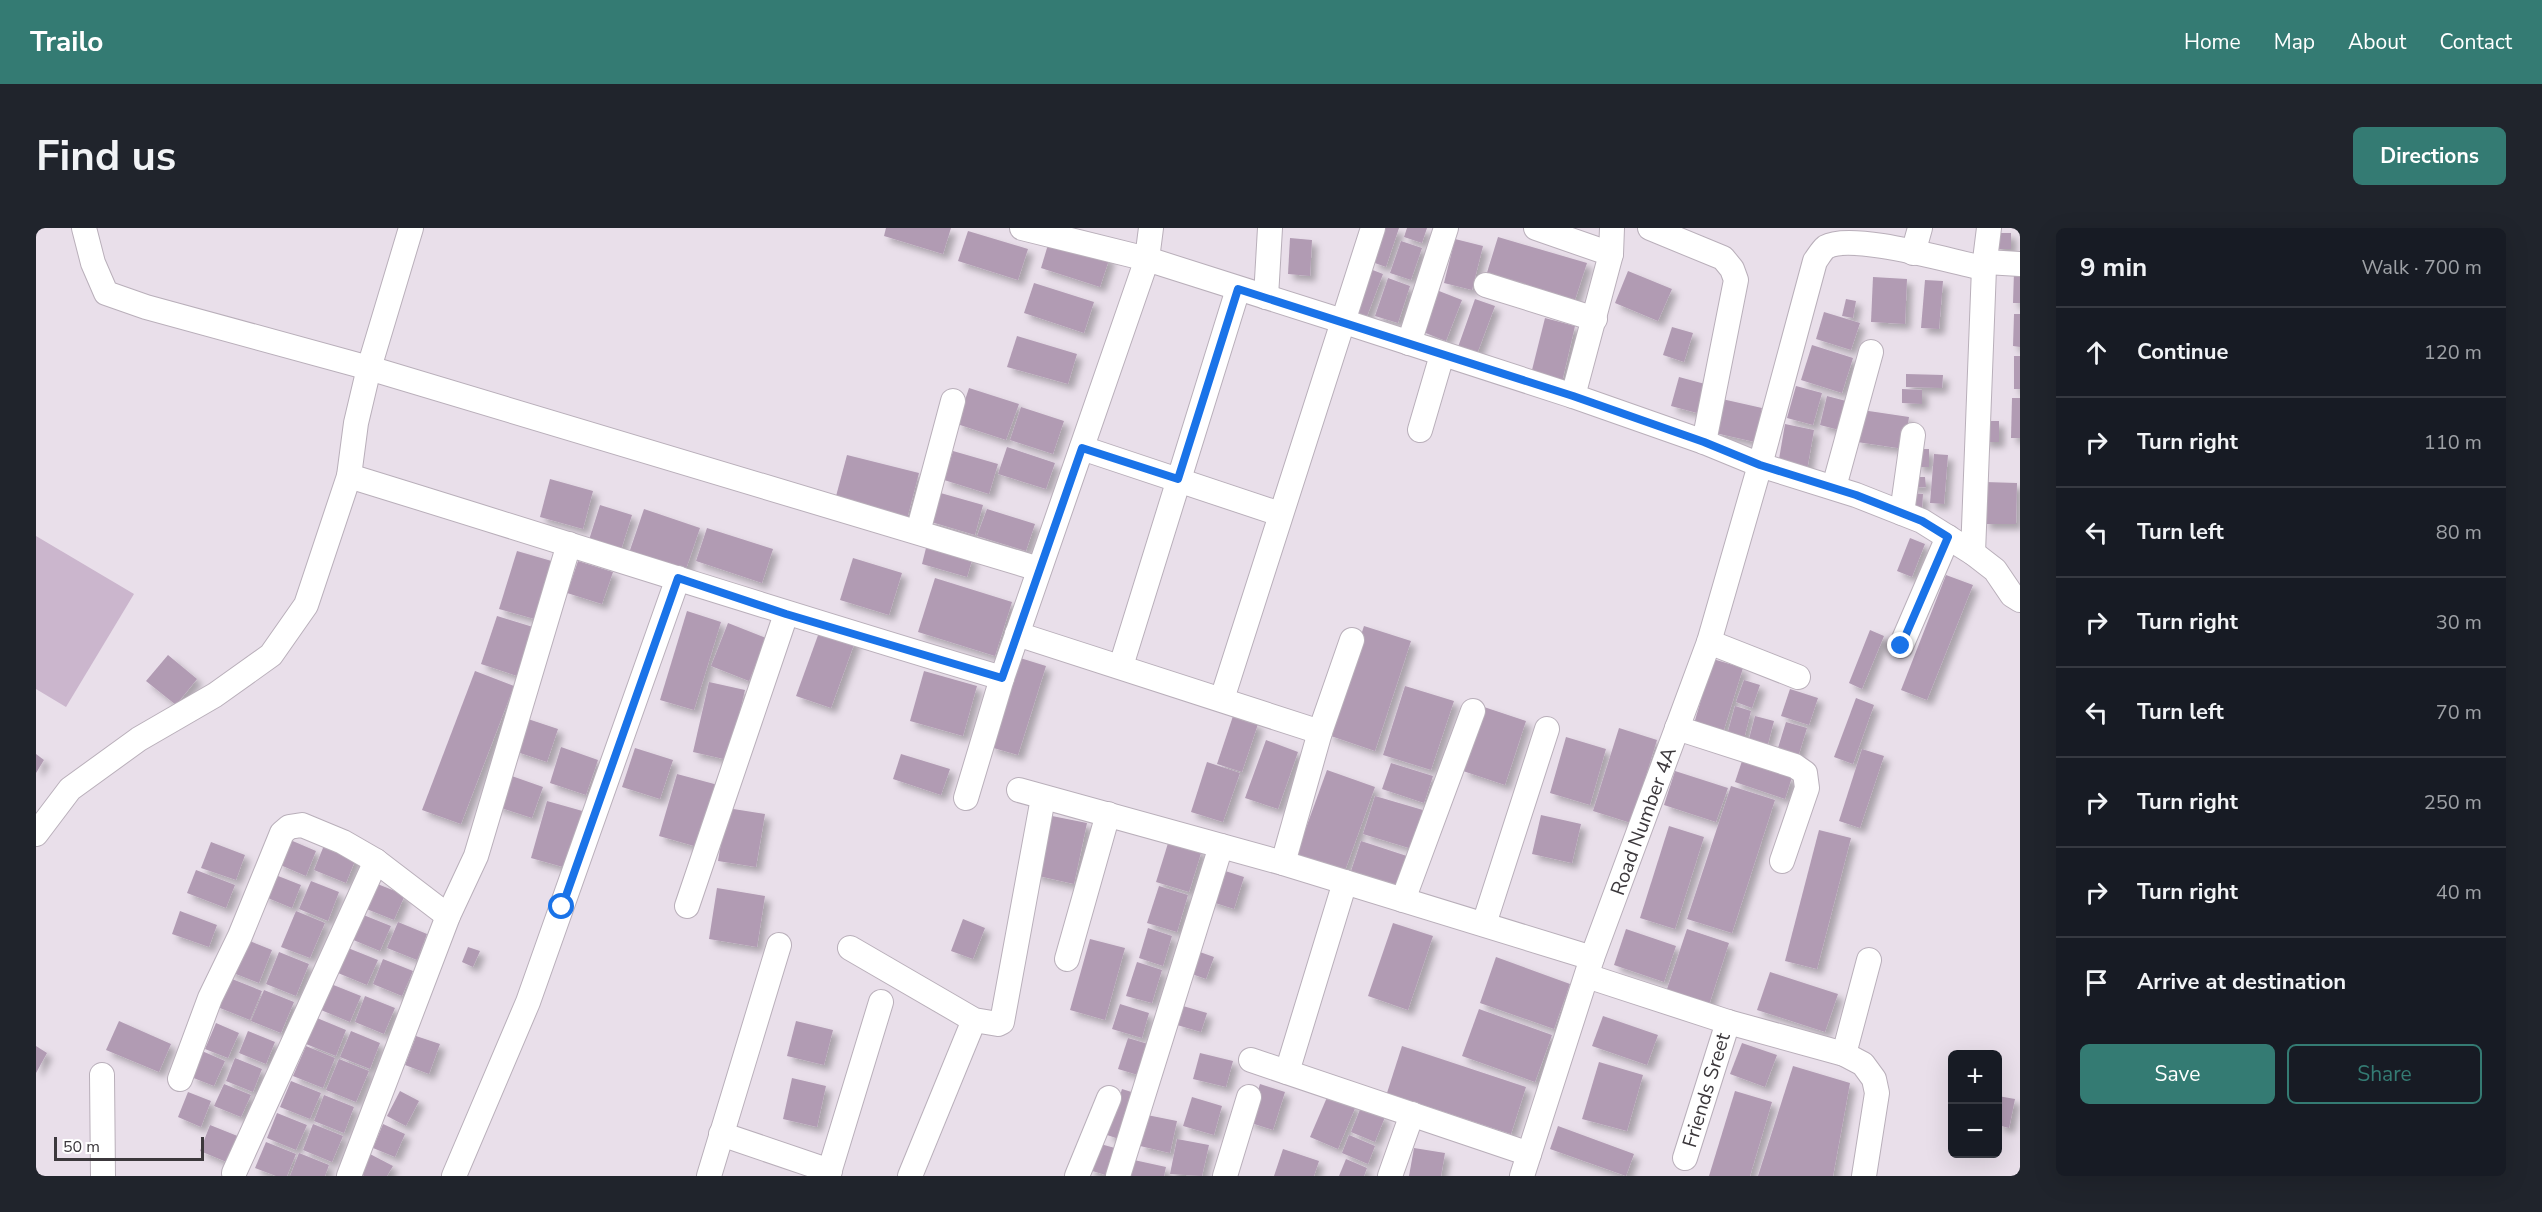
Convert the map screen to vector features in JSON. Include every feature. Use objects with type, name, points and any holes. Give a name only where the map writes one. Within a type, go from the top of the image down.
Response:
[{"type":"street","points":[[84,228],[93,263],[106,293],[146,307],[369,368],[1039,569]]},
{"type":"street","points":[[36,834],[70,789],[139,739],[215,695],[271,655],[306,605],[349,476],[356,423],[369,368],[411,228]]},
{"type":"street","points":[[1022,228],[1147,259],[1342,321],[1573,396],[1704,442],[1760,465],[1834,487],[1922,521],[1973,553],[1995,570],[2012,595],[2020,600]]},
{"type":"street","points":[[966,798],[1002,678],[1147,259],[1151,228]]},
{"type":"street","points":[[1266,297],[1270,228]]},
{"type":"street","points":[[1222,699],[1373,228]]},
{"type":"street","points":[[1409,343],[1446,228]]},
{"type":"street","points":[[1536,228],[1611,254]]},
{"type":"street","points":[[1573,396],[1611,254],[1612,228]]},
{"type":"street","points":[[1650,228],[1723,258],[1732,269],[1736,280],[1704,442]]},
{"type":"street","points":[[1913,253],[1920,228]]},
{"type":"street","points":[[1973,553],[1985,265],[1989,228]]},
{"type":"street","name":"Road Number 4A","points":[[1525,1165],[1589,967],[1709,642],[1815,261],[1825,248],[1838,243],[1863,243],[1985,265],[2020,264]]},
{"type":"street","points":[[1486,285],[1595,319]]},
{"type":"street","points":[[1121,666],[1238,289]]},
{"type":"street","points":[[1834,487],[1871,352]]},
{"type":"street","points":[[1420,430],[1442,355]]},
{"type":"street","points":[[918,532],[953,401]]},
{"type":"street","points":[[1902,513],[1913,435]]},
{"type":"street","points":[[1082,448],[1280,514]]},
{"type":"street","points":[[349,476],[678,578],[786,614],[1002,678]]},
{"type":"street","points":[[1901,646],[1948,537]]},
{"type":"street","points":[[349,1176],[448,916],[476,856],[569,544]]},
{"type":"street","points":[[454,1176],[528,1002],[678,578]]},
{"type":"street","points":[[687,906],[786,614]]},
{"type":"street","points":[[1017,634],[1320,732]]},
{"type":"street","points":[[1283,863],[1320,732],[1352,640]]},
{"type":"street","points":[[1709,642],[1798,677]]},
{"type":"street","points":[[1403,900],[1473,711]]},
{"type":"street","points":[[1677,728],[1795,766],[1805,773],[1806,788],[1782,861]]},
{"type":"street","points":[[1484,924],[1547,729]]},
{"type":"street","points":[[1019,790],[1283,863],[1484,924],[1728,1022],[1844,1054],[1863,1064],[1874,1079],[1877,1093],[1864,1176]]},
{"type":"street","points":[[850,948],[975,1020],[998,1024],[1002,1022],[1043,798]]},
{"type":"street","points":[[1067,959],[1108,814]]},
{"type":"street","points":[[180,1079],[210,998],[240,936],[282,833],[289,827],[302,825],[343,842],[376,861],[448,916]]},
{"type":"street","points":[[1118,1176],[1221,846]]},
{"type":"street","points":[[234,1173],[376,861]]},
{"type":"street","points":[[1287,1072],[1345,882]]},
{"type":"street","points":[[708,1176],[779,945]]},
{"type":"street","points":[[1844,1054],[1869,960]]},
{"type":"street","points":[[721,1134],[829,1173],[881,1002]]},
{"type":"street","points":[[910,1176],[975,1020]]},
{"type":"street","name":"Friends Sreet","points":[[1685,1158],[1728,1022]]},
{"type":"street","points":[[1251,1060],[1412,1114],[1525,1165]]},
{"type":"street","points":[[102,1075],[103,1176]]},
{"type":"street","points":[[1226,1176],[1249,1097]]},
{"type":"street","points":[[1077,1176],[1109,1098]]},
{"type":"street","points":[[1390,1176],[1412,1114]]},
{"type":"shaded area","points":[[36,536],[134,594],[66,707],[36,689]]},
{"type":"building","points":[[886,228],[951,228],[943,254],[884,236]]},
{"type":"building","points":[[1384,228],[1399,228],[1386,267],[1372,262]]},
{"type":"building","points":[[1407,228],[1427,228],[1422,243],[1404,237]]},
{"type":"building","points":[[968,231],[1028,249],[1018,280],[958,261]]},
{"type":"building","points":[[1995,233],[2011,233],[2011,249],[1995,249]]},
{"type":"building","points":[[1498,237],[1587,263],[1573,306],[1485,279]]},
{"type":"building","points":[[1050,238],[1110,257],[1100,287],[1041,268]]},
{"type":"building","points":[[1290,238],[1312,240],[1310,276],[1288,274]]},
{"type":"building","points":[[1455,239],[1483,246],[1472,290],[1444,283]]},
{"type":"building","points":[[1401,241],[1422,248],[1411,280],[1390,273]]},
{"type":"building","points":[[1370,269],[1383,274],[1366,319],[1352,314]]},
{"type":"building","points":[[1628,271],[1672,289],[1658,321],[1615,303]]},
{"type":"building","points":[[2014,272],[2020,272],[2020,303],[2013,303]]},
{"type":"building","points":[[1873,277],[1907,279],[1905,324],[1871,322]]},
{"type":"building","points":[[1388,278],[1410,286],[1398,323],[1375,316]]},
{"type":"building","points":[[1925,280],[1943,281],[1939,329],[1921,328]]},
{"type":"building","points":[[1034,283],[1094,302],[1084,333],[1024,313]]},
{"type":"building","points":[[1439,291],[1462,300],[1446,341],[1423,332]]},
{"type":"building","points":[[1475,299],[1495,306],[1477,354],[1458,347]]},
{"type":"building","points":[[1846,299],[1856,301],[1853,318],[1842,316]]},
{"type":"building","points":[[1824,312],[1860,323],[1851,350],[1816,339]]},
{"type":"building","points":[[2014,314],[2020,314],[2020,347],[2013,346]]},
{"type":"building","points":[[1545,318],[1575,326],[1562,382],[1531,374]]},
{"type":"building","points":[[1672,327],[1693,333],[1684,362],[1663,355]]},
{"type":"building","points":[[1017,336],[1077,354],[1068,384],[1007,367]]},
{"type":"building","points":[[1812,345],[1853,358],[1842,393],[1801,380]]},
{"type":"building","points":[[2014,356],[2020,356],[2020,389],[2014,389]]},
{"type":"building","points":[[1906,374],[1943,375],[1942,388],[1906,387]]},
{"type":"building","points":[[1679,377],[1705,384],[1697,413],[1671,406]]},
{"type":"building","points":[[1796,386],[1822,393],[1813,425],[1787,418]]},
{"type":"building","points":[[969,388],[1019,404],[1006,440],[957,424]]},
{"type":"building","points":[[1902,389],[1922,390],[1922,404],[1902,403]]},
{"type":"building","points":[[1827,396],[1850,402],[1843,431],[1820,425]]},
{"type":"building","points":[[2012,398],[2020,398],[2020,438],[2011,438]]},
{"type":"building","points":[[1722,399],[1762,408],[1755,442],[1715,433]]},
{"type":"building","points":[[1021,407],[1064,421],[1053,454],[1010,440]]},
{"type":"building","points":[[1862,410],[1909,417],[1904,449],[1857,442]]},
{"type":"building","points":[[1984,421],[1999,421],[1999,442],[1983,442]]},
{"type":"building","points":[[1785,424],[1814,430],[1807,470],[1778,465]]},
{"type":"building","points":[[1007,447],[1055,463],[1046,489],[998,474]]},
{"type":"building","points":[[1917,449],[1929,449],[1929,467],[1917,467]]},
{"type":"building","points":[[953,451],[998,464],[989,494],[944,480]]},
{"type":"building","points":[[1934,454],[1948,455],[1944,504],[1930,503]]},
{"type":"building","points":[[847,455],[919,473],[907,519],[835,500]]},
{"type":"building","points":[[1909,477],[1925,477],[1926,487],[1909,488]]},
{"type":"building","points":[[550,479],[593,491],[583,529],[540,517]]},
{"type":"building","points":[[1985,482],[2017,483],[2016,524],[1984,524]]},
{"type":"building","points":[[937,492],[983,505],[975,535],[928,521]]},
{"type":"building","points":[[1911,493],[1923,494],[1922,508],[1910,507]]},
{"type":"building","points":[[600,505],[632,515],[621,550],[589,540]]},
{"type":"building","points":[[644,509],[700,528],[684,575],[628,556]]},
{"type":"building","points":[[987,509],[1035,524],[1026,551],[977,536]]},
{"type":"building","points":[[707,528],[773,549],[762,583],[696,561]]},
{"type":"building","points":[[1910,538],[1925,544],[1912,577],[1897,571]]},
{"type":"building","points":[[927,544],[973,557],[967,577],[922,564]]},
{"type":"building","points":[[517,551],[555,562],[538,620],[499,609]]},
{"type":"building","points":[[853,558],[902,573],[889,615],[840,600]]},
{"type":"building","points":[[578,561],[613,572],[602,604],[567,593]]},
{"type":"building","points":[[1946,575],[1973,585],[1927,700],[1901,690]]},
{"type":"building","points":[[935,578],[1012,602],[995,656],[918,632]]},
{"type":"building","points":[[687,611],[721,622],[694,710],[660,700]]},
{"type":"building","points":[[497,616],[533,627],[517,676],[481,664]]},
{"type":"building","points":[[728,623],[766,638],[749,681],[711,666]]},
{"type":"building","points":[[1364,626],[1411,641],[1375,751],[1328,735]]},
{"type":"building","points":[[821,627],[856,639],[831,708],[796,696]]},
{"type":"building","points":[[1870,630],[1884,636],[1862,689],[1849,683]]},
{"type":"building","points":[[168,655],[197,679],[176,705],[146,681]]},
{"type":"building","points":[[1017,657],[1046,666],[1018,755],[990,747]]},
{"type":"building","points":[[1713,659],[1743,668],[1722,736],[1693,727]]},
{"type":"building","points":[[475,671],[514,686],[461,824],[422,810]]},
{"type":"building","points":[[924,671],[977,686],[963,736],[910,721]]},
{"type":"building","points":[[1744,680],[1760,685],[1752,708],[1736,702]]},
{"type":"building","points":[[709,682],[745,690],[728,760],[693,752]]},
{"type":"building","points":[[1405,686],[1454,701],[1431,770],[1383,755]]},
{"type":"building","points":[[1790,689],[1818,698],[1809,725],[1781,716]]},
{"type":"building","points":[[1856,698],[1874,705],[1853,764],[1834,757]]},
{"type":"building","points":[[1735,706],[1751,711],[1744,739],[1727,735]]},
{"type":"building","points":[[1484,707],[1526,721],[1505,785],[1463,771]]},
{"type":"building","points":[[1233,716],[1258,724],[1242,772],[1217,764]]},
{"type":"building","points":[[1755,716],[1774,721],[1768,744],[1749,739]]},
{"type":"building","points":[[525,718],[558,729],[547,762],[514,751]]},
{"type":"building","points":[[1786,722],[1807,728],[1798,757],[1777,751]]},
{"type":"building","points":[[1619,728],[1657,740],[1631,823],[1593,811]]},
{"type":"building","points":[[1566,737],[1606,749],[1590,805],[1550,793]]},
{"type":"building","points":[[1266,740],[1298,752],[1278,809],[1245,798]]},
{"type":"building","points":[[561,747],[598,760],[586,795],[550,783]]},
{"type":"building","points":[[635,748],[673,760],[660,799],[622,787]]},
{"type":"building","points":[[1862,749],[1884,756],[1860,828],[1839,821]]},
{"type":"building","points":[[36,754],[44,760],[36,773]]},
{"type":"building","points":[[901,754],[950,769],[941,795],[893,779]]},
{"type":"building","points":[[1742,761],[1792,777],[1785,799],[1735,782]]},
{"type":"building","points":[[1207,762],[1240,773],[1223,822],[1191,812]]},
{"type":"building","points":[[1391,763],[1433,776],[1424,803],[1382,789]]},
{"type":"building","points":[[1327,770],[1375,787],[1342,879],[1294,861]]},
{"type":"building","points":[[1675,771],[1728,788],[1716,822],[1664,805]]},
{"type":"building","points":[[506,774],[543,787],[532,818],[495,806]]},
{"type":"building","points":[[677,774],[718,785],[701,848],[659,836]]},
{"type":"building","points":[[1731,786],[1775,800],[1732,933],[1687,919]]},
{"type":"building","points":[[1375,796],[1423,810],[1412,849],[1363,834]]},
{"type":"building","points":[[547,801],[586,812],[570,869],[531,858]]},
{"type":"building","points":[[727,808],[765,814],[756,867],[718,861]]},
{"type":"building","points":[[1047,815],[1087,823],[1074,884],[1034,875]]},
{"type":"building","points":[[1541,815],[1581,824],[1572,863],[1532,854]]},
{"type":"building","points":[[1669,826],[1704,837],[1675,929],[1640,918]]},
{"type":"building","points":[[1819,830],[1851,838],[1817,969],[1785,961]]},
{"type":"building","points":[[288,839],[316,851],[306,876],[278,864]]},
{"type":"building","points":[[1169,840],[1202,850],[1189,892],[1156,882]]},
{"type":"building","points":[[1361,841],[1413,858],[1401,894],[1349,877]]},
{"type":"building","points":[[211,842],[245,855],[236,880],[201,868]]},
{"type":"building","points":[[325,843],[357,856],[346,883],[314,870]]},
{"type":"building","points":[[1219,869],[1244,877],[1234,909],[1209,901]]},
{"type":"building","points":[[196,870],[235,885],[226,908],[187,893]]},
{"type":"building","points":[[273,874],[301,885],[292,908],[263,896]]},
{"type":"building","points":[[311,881],[339,892],[328,921],[299,909]]},
{"type":"building","points":[[375,883],[405,895],[394,920],[364,908]]},
{"type":"building","points":[[1159,886],[1188,895],[1177,932],[1147,923]]},
{"type":"building","points":[[717,888],[765,896],[757,947],[709,939]]},
{"type":"building","points":[[180,911],[217,925],[209,947],[172,934]]},
{"type":"building","points":[[296,911],[325,923],[310,958],[281,947]]},
{"type":"building","points":[[361,914],[391,926],[380,951],[351,939]]},
{"type":"building","points":[[963,919],[985,928],[973,959],[951,951]]},
{"type":"building","points":[[398,922],[427,934],[417,960],[387,948]]},
{"type":"building","points":[[1393,923],[1433,936],[1408,1010],[1368,996]]},
{"type":"building","points":[[1148,928],[1172,936],[1163,966],[1139,958]]},
{"type":"building","points":[[1626,929],[1676,946],[1664,982],[1614,965]]},
{"type":"building","points":[[1687,929],[1729,943],[1708,1008],[1665,995]]},
{"type":"building","points":[[242,938],[272,950],[259,983],[228,971]]},
{"type":"building","points":[[1090,939],[1125,948],[1105,1020],[1070,1010]]},
{"type":"building","points":[[468,947],[480,951],[473,967],[462,962]]},
{"type":"building","points":[[348,948],[378,960],[367,985],[338,973]]},
{"type":"building","points":[[1197,951],[1214,957],[1206,979],[1189,973]]},
{"type":"building","points":[[279,952],[309,964],[296,996],[266,984]]},
{"type":"building","points":[[1496,957],[1570,984],[1554,1029],[1480,1003]]},
{"type":"building","points":[[383,959],[413,971],[402,996],[373,984]]},
{"type":"building","points":[[1137,962],[1162,970],[1152,1003],[1126,996]]},
{"type":"building","points":[[1770,972],[1838,994],[1825,1032],[1757,1010]]},
{"type":"building","points":[[227,977],[262,991],[250,1020],[215,1006]]},
{"type":"building","points":[[331,984],[361,996],[350,1022],[321,1010]]},
{"type":"building","points":[[264,990],[294,1002],[281,1033],[251,1021]]},
{"type":"building","points":[[365,996],[395,1008],[384,1034],[355,1022]]},
{"type":"building","points":[[1120,1004],[1149,1013],[1142,1038],[1112,1029]]},
{"type":"building","points":[[1183,1006],[1207,1013],[1201,1032],[1177,1025]]},
{"type":"building","points":[[1479,1009],[1552,1035],[1535,1082],[1462,1056]]},
{"type":"building","points":[[1603,1016],[1658,1035],[1647,1065],[1592,1046]]},
{"type":"building","points":[[317,1018],[346,1030],[336,1056],[306,1044]]},
{"type":"building","points":[[119,1021],[171,1044],[159,1072],[106,1050]]},
{"type":"building","points":[[796,1021],[833,1030],[824,1065],[787,1056]]},
{"type":"building","points":[[216,1023],[239,1033],[228,1058],[205,1049]]},
{"type":"building","points":[[248,1031],[275,1042],[266,1064],[239,1053]]},
{"type":"building","points":[[351,1031],[380,1043],[370,1069],[340,1057]]},
{"type":"building","points":[[416,1036],[440,1044],[429,1074],[405,1065]]},
{"type":"building","points":[[1128,1038],[1148,1044],[1138,1075],[1118,1069]]},
{"type":"building","points":[[1742,1043],[1777,1055],[1765,1087],[1730,1074]]},
{"type":"building","points":[[36,1046],[47,1053],[36,1073]]},
{"type":"building","points":[[306,1046],[335,1058],[323,1088],[293,1076]]},
{"type":"building","points":[[1402,1046],[1526,1087],[1511,1134],[1387,1093]]},
{"type":"building","points":[[202,1051],[225,1061],[214,1086],[191,1077]]},
{"type":"building","points":[[1200,1053],[1233,1061],[1226,1087],[1193,1079]]},
{"type":"building","points":[[235,1058],[262,1069],[253,1092],[226,1081]]},
{"type":"building","points":[[339,1059],[369,1071],[356,1102],[326,1090]]},
{"type":"building","points":[[1599,1062],[1643,1075],[1627,1131],[1582,1119]]},
{"type":"building","points":[[1793,1066],[1850,1083],[1833,1176],[1758,1176]]},
{"type":"building","points":[[792,1078],[826,1086],[817,1127],[783,1119]]},
{"type":"building","points":[[291,1081],[321,1093],[310,1119],[280,1107]]},
{"type":"building","points":[[224,1084],[251,1095],[241,1117],[214,1106]]},
{"type":"building","points":[[1260,1084],[1285,1092],[1273,1130],[1248,1122]]},
{"type":"building","points":[[1122,1089],[1141,1095],[1125,1141],[1107,1135]]},
{"type":"building","points":[[400,1091],[419,1101],[406,1126],[387,1116]]},
{"type":"building","points":[[1735,1091],[1772,1102],[1750,1176],[1709,1176]]},
{"type":"building","points":[[188,1092],[211,1101],[201,1127],[178,1117]]},
{"type":"building","points":[[324,1095],[354,1107],[344,1133],[314,1121]]},
{"type":"building","points":[[1328,1095],[1356,1106],[1338,1149],[1310,1137]]},
{"type":"building","points":[[1192,1097],[1222,1106],[1214,1135],[1183,1126]]},
{"type":"building","points":[[2002,1097],[2015,1099],[2009,1128],[2002,1126]]},
{"type":"building","points":[[1361,1107],[1385,1117],[1375,1142],[1351,1132]]},
{"type":"building","points":[[277,1113],[307,1125],[296,1150],[267,1138]]},
{"type":"building","points":[[1147,1115],[1177,1121],[1170,1153],[1140,1146]]},
{"type":"building","points":[[313,1124],[343,1136],[332,1162],[303,1150]]},
{"type":"building","points":[[383,1124],[405,1134],[395,1157],[373,1148]]},
{"type":"building","points":[[210,1125],[240,1137],[229,1163],[200,1151]]},
{"type":"building","points":[[1558,1126],[1634,1154],[1626,1176],[1550,1149]]},
{"type":"building","points":[[1349,1135],[1375,1146],[1368,1164],[1342,1153]]},
{"type":"building","points":[[1177,1139],[1209,1145],[1202,1176],[1170,1174]]},
{"type":"building","points":[[266,1142],[296,1154],[287,1176],[276,1176],[255,1168]]},
{"type":"building","points":[[1097,1143],[1122,1150],[1109,1176],[1089,1170]]},
{"type":"building","points":[[1414,1148],[1445,1153],[1441,1176],[1409,1176]]},
{"type":"building","points":[[1283,1149],[1319,1161],[1314,1176],[1274,1176]]},
{"type":"building","points":[[299,1153],[329,1165],[325,1176],[290,1176]]},
{"type":"building","points":[[370,1154],[393,1166],[387,1176],[364,1176],[359,1173]]},
{"type":"building","points":[[1346,1159],[1367,1168],[1364,1176],[1339,1176]]},
{"type":"building","points":[[1134,1160],[1166,1167],[1164,1176],[1131,1176]]},
{"type":"route","points":[[562,907],[678,578],[786,614],[1002,678],[1082,448],[1178,479],[1238,289],[1573,396],[1704,442],[1760,465],[1834,487],[1922,521],[1948,537],[1901,646]]}]
